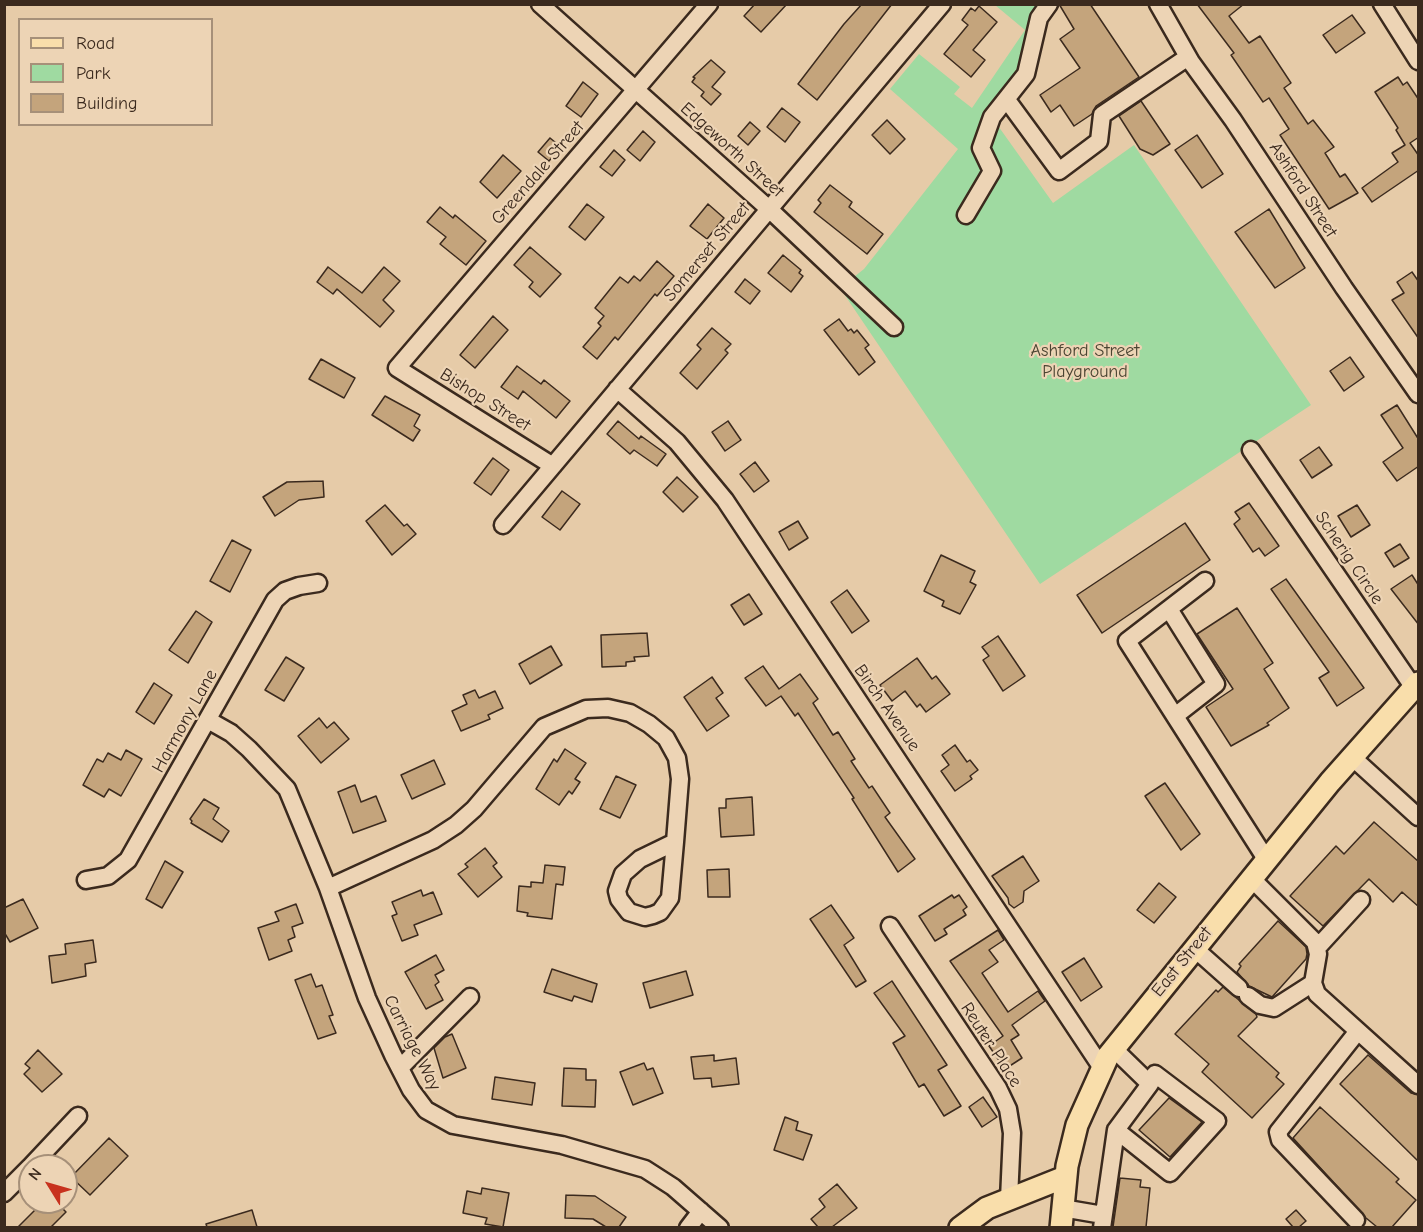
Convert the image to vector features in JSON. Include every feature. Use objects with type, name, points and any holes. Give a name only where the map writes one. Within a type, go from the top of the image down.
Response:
[{"type":"main road","name":"East Street","points":[[1061,1217],[1065,1178],[1077,1125],[1102,1068],[1114,1049],[1266,859],[1416,685]]},
{"type":"main road","points":[[960,1227],[987,1208],[1065,1178]]},
{"type":"street","name":"Edgeworth Street","points":[[540,4],[769,209],[894,327]]},
{"type":"street","name":"Greendale Street","points":[[397,368],[709,4]]},
{"type":"street","name":"Somerset Street","points":[[503,525],[942,4]]},
{"type":"street","points":[[966,215],[992,171],[981,148],[992,117],[1026,74],[1039,18],[1049,4]]},
{"type":"street","name":"Ashford Street","points":[[1158,4],[1188,57],[1419,394]]},
{"type":"street","points":[[1382,4],[1419,61]]},
{"type":"street","points":[[1007,100],[1059,171],[1099,141],[1102,115],[1188,57]]},
{"type":"street","name":"Bishop Street","points":[[397,368],[553,466]]},
{"type":"street","name":"Birch Avenue","points":[[617,390],[677,442],[725,500],[1102,1068]]},
{"type":"street","name":"Scherig Circle","points":[[1251,450],[1416,685]]},
{"type":"street","points":[[1205,581],[1127,641],[1266,859]]},
{"type":"street","name":"Harmony Lane","points":[[86,879],[108,876],[128,860],[275,600],[299,586],[318,583]]},
{"type":"street","points":[[1169,609],[1216,684],[1174,716]]},
{"type":"street","points":[[328,888],[424,845],[456,825],[474,809],[544,727],[585,710],[608,708],[630,713],[649,724],[666,738],[678,758],[680,779],[675,842],[670,898],[666,905],[653,915],[645,917],[629,912],[619,899],[617,891],[623,874],[640,859],[675,842]]},
{"type":"street","name":"Carriage Way","points":[[208,720],[231,733],[287,789],[328,888],[368,998],[400,1068],[421,1103],[438,1119],[467,1128],[561,1146],[645,1169],[720,1227]]},
{"type":"street","points":[[1353,757],[1419,817]]},
{"type":"street","points":[[1251,878],[1305,931],[1317,948]]},
{"type":"street","points":[[1361,900],[1317,948],[1313,983],[1317,994],[1419,1085]]},
{"type":"street","name":"Reuter Place","points":[[890,927],[998,1088],[1008,1109],[1012,1133],[1009,1199]]},
{"type":"street","points":[[1194,948],[1260,1005],[1274,1008],[1313,983]]},
{"type":"street","points":[[400,1068],[470,997]]},
{"type":"street","points":[[1356,1220],[1280,1140],[1278,1132],[1358,1031]]},
{"type":"street","points":[[1114,1049],[1150,1084]]},
{"type":"street","points":[[1061,1217],[1103,1221],[1116,1130],[1155,1074],[1217,1121],[1170,1173],[1116,1130]]},
{"type":"street","points":[[42,1154],[78,1116]]},
{"type":"street","points":[[4,1193],[18,1178]]},
{"type":"street","points":[[688,1227],[701,1211]]},
{"type":"green space","name":"Ashford Street Playground","points":[[995,5],[1036,5],[1050,9],[996,123],[1053,203],[1134,145],[1311,405],[1040,584],[840,288],[864,269],[958,149],[890,89],[919,54],[960,87],[954,94],[972,108],[1025,30]]},
{"type":"building","points":[[755,4],[787,4],[761,32],[744,16]]},
{"type":"building","points":[[862,4],[892,4],[817,100],[798,84]]},
{"type":"building","points":[[1059,4],[1090,4],[1139,77],[1096,106],[1092,114],[1074,126],[1060,105],[1051,112],[1040,95],[1080,68],[1060,39],[1074,29]]},
{"type":"building","points":[[1197,4],[1244,4],[1229,16],[1249,43],[1260,36],[1291,83],[1284,88],[1308,124],[1313,120],[1334,147],[1325,153],[1340,177],[1345,174],[1358,193],[1329,209],[1280,135],[1289,129],[1269,98],[1263,102],[1231,55],[1234,53]]},
{"type":"building","points":[[979,6],[997,22],[973,50],[985,60],[971,77],[944,54],[968,25],[962,20],[971,8],[975,11]]},
{"type":"building","points":[[1352,15],[1365,33],[1336,53],[1323,35]]},
{"type":"building","points":[[711,60],[725,72],[712,87],[721,94],[711,105],[701,96],[704,92],[692,82],[695,78],[693,77]]},
{"type":"building","points":[[1398,77],[1403,85],[1407,82],[1419,100],[1419,137],[1410,143],[1419,156],[1419,170],[1372,202],[1362,188],[1398,162],[1392,153],[1405,145],[1396,130],[1398,128],[1375,92]]},
{"type":"building","points":[[583,82],[598,94],[581,117],[566,106]]},
{"type":"building","points":[[1141,101],[1170,144],[1153,155],[1140,149],[1119,116]]},
{"type":"building","points":[[782,108],[800,122],[785,142],[767,127]]},
{"type":"building","points":[[887,120],[905,139],[890,154],[872,135]]},
{"type":"building","points":[[750,122],[760,131],[748,145],[738,136]]},
{"type":"building","points":[[643,131],[655,142],[640,161],[627,150]]},
{"type":"building","points":[[1197,135],[1223,174],[1202,188],[1175,150]]},
{"type":"building","points":[[550,138],[561,147],[549,161],[538,152]]},
{"type":"building","points":[[614,150],[625,160],[612,176],[600,167]]},
{"type":"building","points":[[503,155],[521,171],[497,198],[480,182]]},
{"type":"building","points":[[830,185],[852,202],[849,207],[883,234],[867,254],[814,212],[821,203],[818,200]]},
{"type":"building","points":[[587,204],[604,217],[585,240],[569,227]]},
{"type":"building","points":[[708,204],[724,218],[707,239],[690,226]]},
{"type":"building","points":[[440,207],[453,218],[455,215],[486,241],[466,265],[440,244],[446,237],[427,222]]},
{"type":"building","points":[[1269,209],[1305,268],[1275,288],[1235,232]]},
{"type":"building","points":[[530,247],[561,274],[540,297],[529,287],[533,282],[514,265]]},
{"type":"building","points":[[783,255],[801,270],[799,273],[803,276],[791,292],[768,273]]},
{"type":"building","points":[[657,261],[674,276],[657,296],[655,294],[618,340],[615,337],[597,359],[583,347],[601,326],[598,323],[604,316],[595,308],[620,277],[628,283],[634,276],[640,281]]},
{"type":"building","points":[[328,267],[362,293],[384,267],[400,281],[383,300],[394,311],[380,327],[337,289],[333,294],[317,282]]},
{"type":"building","points":[[1412,272],[1419,282],[1419,339],[1392,300],[1404,293],[1397,282]]},
{"type":"building","points":[[745,279],[760,291],[750,304],[735,292]]},
{"type":"building","points":[[493,316],[508,330],[475,368],[460,355]]},
{"type":"building","points":[[839,319],[848,331],[851,329],[854,333],[857,330],[869,345],[865,348],[875,362],[859,375],[824,330]]},
{"type":"building","points":[[712,328],[731,344],[725,350],[728,353],[697,389],[680,373],[701,349],[697,345]]},
{"type":"building","points":[[1350,357],[1364,377],[1344,391],[1330,371]]},
{"type":"building","points":[[321,359],[355,378],[344,398],[309,379]]},
{"type":"building","points":[[517,366],[541,384],[544,380],[570,401],[556,418],[523,391],[518,399],[501,387]]},
{"type":"building","points":[[385,396],[420,415],[414,426],[420,430],[413,441],[372,415]]},
{"type":"building","points":[[1397,405],[1419,440],[1419,466],[1397,481],[1383,462],[1403,448],[1381,415]]},
{"type":"building","points":[[618,421],[639,439],[641,436],[666,454],[657,466],[634,450],[630,454],[607,434]]},
{"type":"building","points":[[728,421],[741,440],[725,451],[712,432]]},
{"type":"building","points":[[1319,447],[1332,465],[1312,478],[1300,460]]},
{"type":"building","points":[[493,458],[509,470],[491,495],[474,483]]},
{"type":"building","points":[[755,462],[769,481],[754,492],[740,474]]},
{"type":"building","points":[[677,477],[698,497],[683,512],[663,492]]},
{"type":"building","points":[[323,481],[324,497],[299,500],[275,516],[263,497],[287,482]]},
{"type":"building","points":[[562,491],[580,504],[560,530],[542,517]]},
{"type":"building","points":[[1249,503],[1279,546],[1265,556],[1259,548],[1253,552],[1234,524],[1240,519],[1235,512]]},
{"type":"building","points":[[385,505],[404,526],[407,524],[416,534],[392,555],[366,521]]},
{"type":"building","points":[[1357,505],[1370,525],[1351,537],[1338,516]]},
{"type":"building","points":[[798,521],[808,538],[789,550],[779,532]]},
{"type":"building","points":[[1185,523],[1210,560],[1102,633],[1077,595]]},
{"type":"building","points":[[232,540],[251,550],[230,592],[210,581]]},
{"type":"building","points":[[1400,544],[1409,558],[1394,567],[1385,553]]},
{"type":"building","points":[[941,555],[975,571],[970,582],[976,585],[960,614],[942,606],[944,601],[924,591]]},
{"type":"building","points":[[1412,575],[1419,586],[1419,625],[1391,589]]},
{"type":"building","points":[[1286,579],[1364,688],[1337,706],[1319,678],[1329,672],[1271,589]]},
{"type":"building","points":[[847,590],[869,621],[852,633],[831,602]]},
{"type":"building","points":[[749,594],[762,614],[744,625],[731,605]]},
{"type":"building","points":[[1237,608],[1273,663],[1264,669],[1289,708],[1267,723],[1269,725],[1231,746],[1206,707],[1233,689],[1197,634]]},
{"type":"building","points":[[196,611],[212,622],[188,663],[169,650]]},
{"type":"building","points":[[647,633],[649,656],[634,657],[635,661],[626,662],[626,666],[602,667],[601,635]]},
{"type":"building","points":[[998,636],[1025,676],[1003,691],[983,660],[989,656],[982,647]]},
{"type":"building","points":[[551,646],[562,665],[530,684],[519,664]]},
{"type":"building","points":[[286,657],[304,668],[284,701],[265,690]]},
{"type":"building","points":[[917,658],[932,679],[936,676],[950,694],[926,712],[920,704],[917,707],[905,691],[892,701],[880,685]]},
{"type":"building","points":[[763,666],[779,689],[800,674],[818,699],[813,703],[833,735],[838,732],[855,759],[851,761],[869,788],[872,786],[890,813],[885,817],[915,859],[898,872],[852,799],[854,798],[798,713],[795,716],[781,696],[766,706],[745,678]]},
{"type":"building","points":[[712,677],[723,693],[716,698],[729,716],[707,731],[684,697]]},
{"type":"building","points":[[154,683],[172,695],[154,724],[136,712]]},
{"type":"building","points":[[475,690],[479,698],[495,691],[503,708],[488,715],[490,719],[461,731],[452,711],[467,704],[463,695]]},
{"type":"building","points":[[319,718],[327,728],[334,722],[349,739],[321,763],[298,736]]},
{"type":"building","points":[[955,745],[967,762],[970,760],[978,770],[970,776],[972,779],[955,791],[941,771],[949,765],[942,755]]},
{"type":"building","points":[[565,749],[586,763],[575,779],[580,782],[572,794],[569,791],[559,805],[536,789],[554,759],[557,762]]},
{"type":"building","points":[[126,750],[142,759],[121,796],[109,789],[104,797],[83,785],[97,759],[103,762],[108,753],[121,760]]},
{"type":"building","points":[[434,760],[445,784],[412,799],[401,775]]},
{"type":"building","points":[[616,776],[636,785],[620,818],[600,809]]},
{"type":"building","points":[[1165,783],[1200,834],[1181,850],[1145,796]]},
{"type":"building","points":[[355,785],[361,802],[376,796],[386,821],[353,833],[338,792]]},
{"type":"building","points":[[752,797],[754,835],[721,837],[719,808],[726,808],[726,799]]},
{"type":"building","points":[[204,799],[219,808],[213,819],[229,831],[222,842],[191,823],[190,819]]},
{"type":"building","points":[[1374,822],[1419,862],[1419,907],[1402,892],[1393,902],[1369,879],[1323,926],[1290,896],[1336,846],[1344,854]]},
{"type":"building","points":[[485,848],[497,863],[493,866],[502,877],[478,897],[458,874],[468,867],[465,864]]},
{"type":"building","points":[[1023,856],[1039,881],[1024,891],[1023,902],[1014,908],[1009,904],[1008,898],[992,876]]},
{"type":"building","points":[[165,861],[183,872],[162,908],[146,899]]},
{"type":"building","points":[[545,865],[565,867],[563,885],[556,884],[552,919],[527,916],[528,913],[517,911],[519,886],[531,887],[531,882],[543,883]]},
{"type":"building","points":[[729,869],[730,897],[708,897],[707,870]]},
{"type":"building","points":[[1159,883],[1176,897],[1154,923],[1137,910]]},
{"type":"building","points":[[421,890],[423,896],[433,892],[442,914],[414,925],[418,935],[402,941],[392,916],[397,914],[392,902]]},
{"type":"building","points":[[952,895],[954,898],[959,895],[967,907],[963,910],[966,915],[944,929],[947,934],[935,941],[919,916]]},
{"type":"building","points":[[23,899],[38,928],[10,942],[4,932],[4,908]]},
{"type":"building","points":[[296,904],[303,923],[292,927],[295,937],[288,940],[292,951],[269,960],[258,928],[279,921],[275,912]]},
{"type":"building","points":[[831,905],[854,938],[844,945],[866,981],[856,987],[810,919]]},
{"type":"building","points":[[1278,921],[1306,947],[1307,954],[1306,959],[1272,997],[1249,986],[1237,972],[1241,966],[1239,964]]},
{"type":"building","points":[[998,930],[1004,940],[989,950],[998,962],[982,973],[1008,1012],[1038,991],[1045,1001],[1012,1025],[1019,1035],[1011,1040],[1022,1058],[1005,1069],[989,1046],[1003,1036],[950,961]]},
{"type":"building","points":[[93,940],[96,962],[85,964],[86,976],[52,983],[49,956],[66,954],[65,944]]},
{"type":"building","points":[[436,955],[444,970],[435,975],[439,982],[435,985],[443,1000],[426,1009],[405,972]]},
{"type":"building","points":[[1084,958],[1102,987],[1081,1001],[1062,972]]},
{"type":"building","points":[[552,969],[597,984],[592,1002],[574,996],[572,1001],[544,992]]},
{"type":"building","points":[[686,971],[693,995],[650,1008],[643,983]]},
{"type":"building","points":[[311,974],[316,987],[322,985],[333,1015],[329,1016],[336,1033],[318,1039],[295,980]]},
{"type":"building","points":[[892,981],[947,1065],[938,1070],[961,1106],[944,1116],[924,1084],[919,1087],[893,1043],[905,1036],[874,993]]},
{"type":"building","points":[[1223,987],[1256,1014],[1257,1017],[1238,1036],[1279,1073],[1276,1077],[1284,1084],[1252,1118],[1202,1072],[1209,1064],[1175,1034],[1216,990],[1218,992]]},
{"type":"building","points":[[452,1034],[466,1068],[443,1078],[434,1048],[445,1037]]},
{"type":"building","points":[[38,1050],[62,1074],[42,1092],[24,1074],[30,1068],[25,1064]]},
{"type":"building","points":[[714,1055],[714,1061],[736,1058],[739,1084],[712,1087],[711,1078],[694,1079],[691,1057]]},
{"type":"building","points":[[1368,1055],[1411,1093],[1419,1095],[1419,1162],[1340,1084]]},
{"type":"building","points":[[644,1063],[647,1070],[653,1068],[663,1093],[633,1105],[620,1072]]},
{"type":"building","points":[[564,1068],[586,1069],[586,1080],[596,1080],[595,1107],[562,1106]]},
{"type":"building","points":[[495,1077],[535,1083],[532,1105],[492,1099]]},
{"type":"building","points":[[983,1097],[997,1117],[982,1127],[969,1107]]},
{"type":"building","points":[[1169,1098],[1202,1122],[1170,1157],[1139,1130]]},
{"type":"building","points":[[1320,1107],[1399,1179],[1396,1182],[1416,1200],[1392,1227],[1377,1227],[1366,1218],[1293,1138]]},
{"type":"building","points":[[785,1117],[798,1122],[796,1130],[812,1135],[803,1160],[774,1150]]},
{"type":"building","points":[[109,1138],[128,1156],[90,1195],[78,1184],[78,1170]]},
{"type":"building","points":[[1120,1178],[1141,1180],[1140,1187],[1150,1188],[1146,1227],[1113,1227]]},
{"type":"building","points":[[837,1184],[857,1208],[832,1227],[818,1227],[811,1219],[825,1207],[819,1199]]},
{"type":"building","points":[[482,1188],[509,1193],[503,1227],[485,1224],[487,1218],[463,1213],[467,1191],[481,1194]]},
{"type":"building","points":[[566,1195],[595,1196],[626,1217],[619,1227],[606,1227],[593,1219],[565,1218]]},
{"type":"building","points":[[252,1210],[257,1227],[207,1227],[206,1224]]},
{"type":"building","points":[[1296,1210],[1306,1221],[1299,1227],[1293,1227],[1286,1219]]},
{"type":"building","points":[[31,1214],[64,1214],[51,1227],[18,1227]]}]
